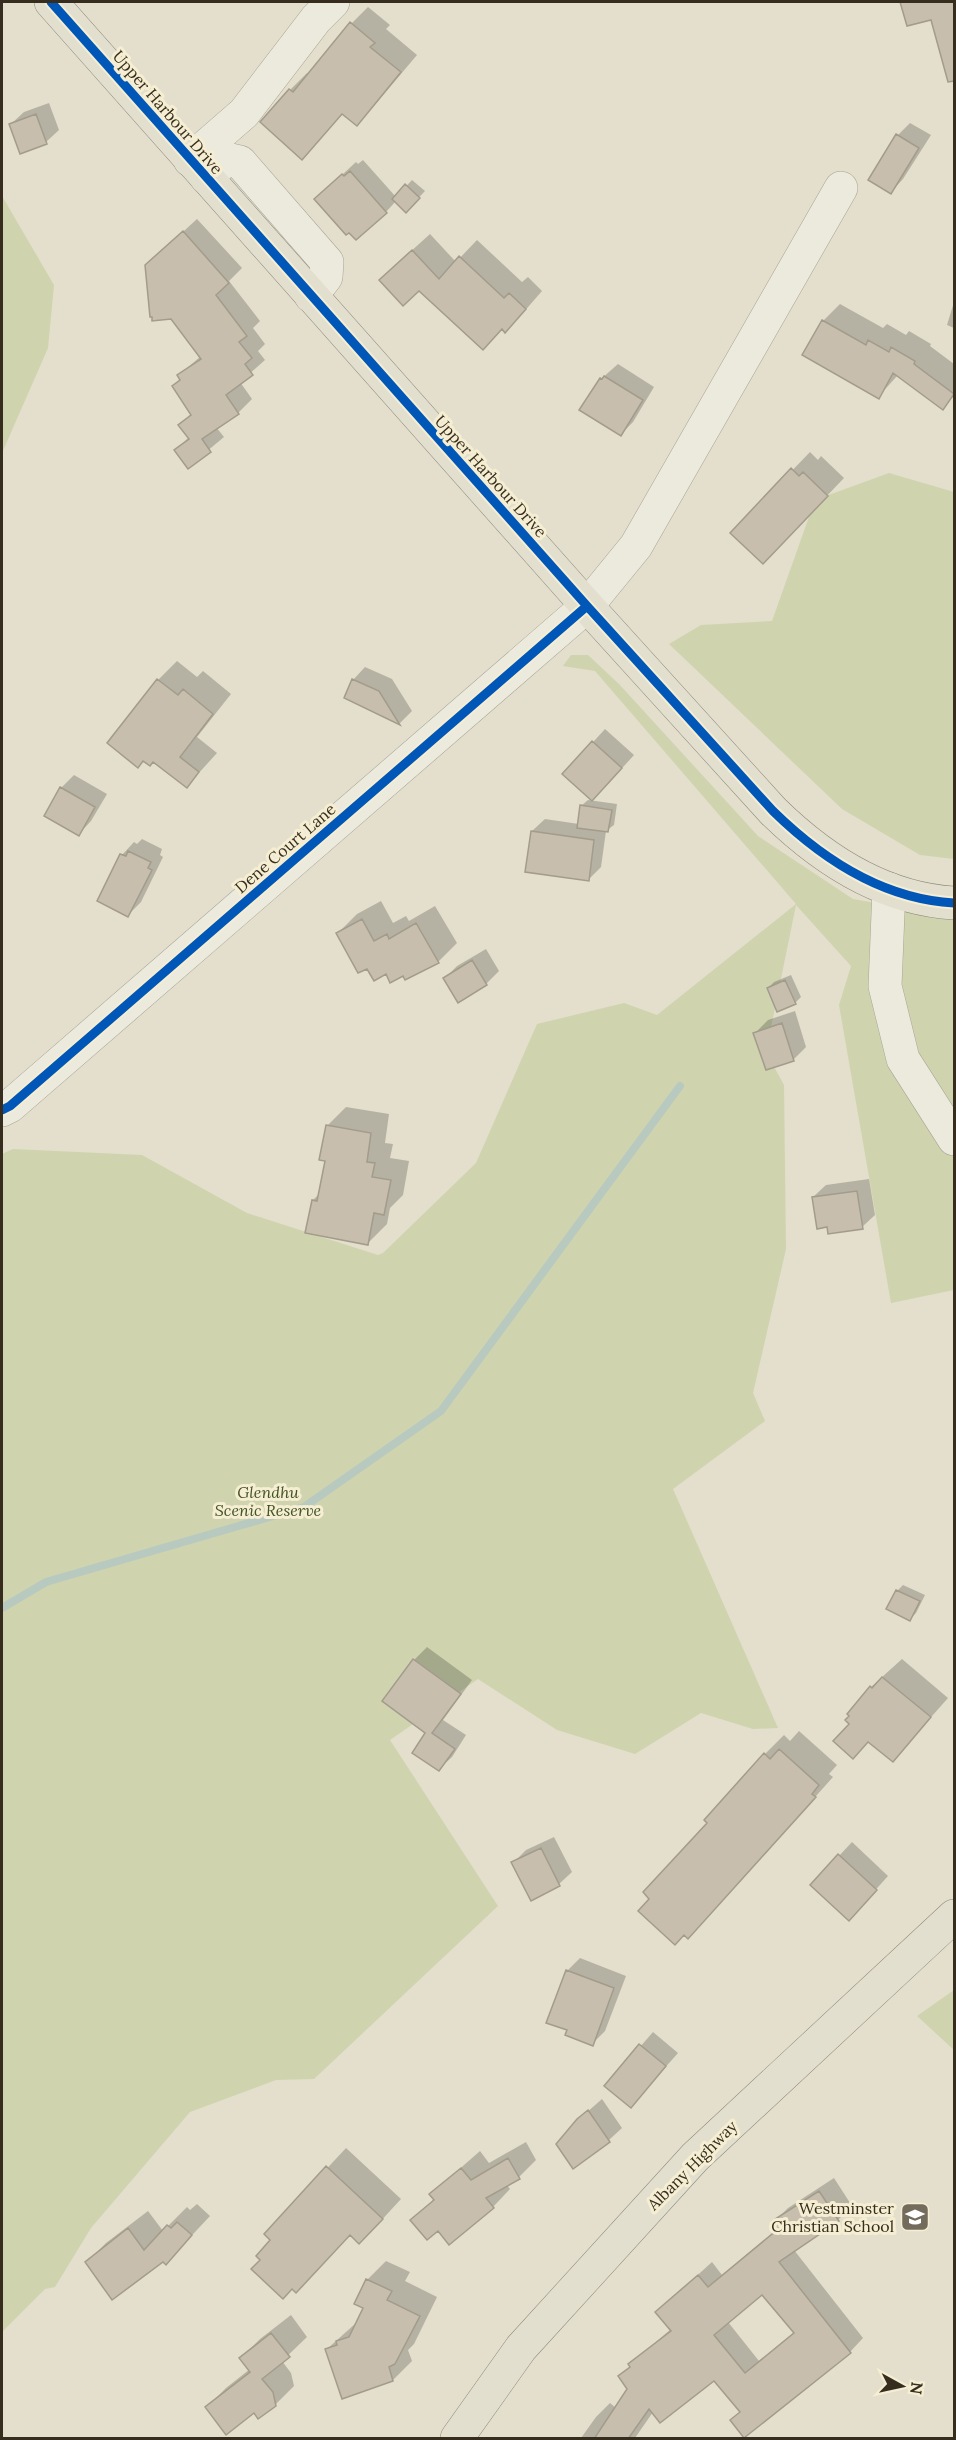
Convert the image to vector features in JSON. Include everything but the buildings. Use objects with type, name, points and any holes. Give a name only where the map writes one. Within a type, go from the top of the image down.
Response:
[{"type":"main road","name":"Upper Harbour Drive","points":[[51,2],[586,606],[801,839],[846,869],[889,889],[954,903]]},
{"type":"main road","name":"Albany Highway","points":[[457,2439],[521,2348],[695,2157],[954,1916]]},
{"type":"street","points":[[198,169],[316,19],[333,2]]},
{"type":"street","name":"Dene Court Lane","points":[[2,1110],[10,1106],[586,606],[636,546],[841,188]]},
{"type":"street","points":[[889,889],[885,986],[903,1059],[954,1139]]},
{"type":"green space","points":[[2,196],[54,285],[48,348],[2,453]]},
{"type":"green space","points":[[889,473],[954,492],[954,859],[920,855],[842,809],[669,644],[701,625],[772,621],[815,500]]},
{"type":"green space","name":"Glendhu Scenic Reserve","points":[[571,655],[588,655],[619,684],[758,836],[853,899],[954,917],[954,1290],[891,1303],[839,1005],[851,966],[796,905],[766,1052],[784,1085],[786,1249],[753,1393],[765,1421],[673,1489],[778,1728],[753,1729],[701,1713],[635,1754],[557,1730],[478,1679],[390,1740],[498,1906],[314,2079],[276,2080],[190,2112],[91,2228],[55,2287],[45,2289],[2,2332],[2,1154],[13,1149],[142,1155],[247,1213],[378,1255],[383,1253],[476,1163],[537,1024],[624,1003],[657,1015],[796,904],[595,671],[563,666]]},
{"type":"green space","points":[[954,1990],[954,2050],[917,2016]]},
{"type":"waterway","points":[[2,1608],[46,1582],[304,1507],[441,1411],[680,1086]]},
{"type":"cycle path","points":[[51,2],[587,606],[773,811],[812,845],[856,874],[903,894],[954,903]]},
{"type":"cycle path","points":[[2,1110],[10,1106],[587,606]]},
{"type":"place","name":"Westminster Christian School","points":[[915,2217]]}]
